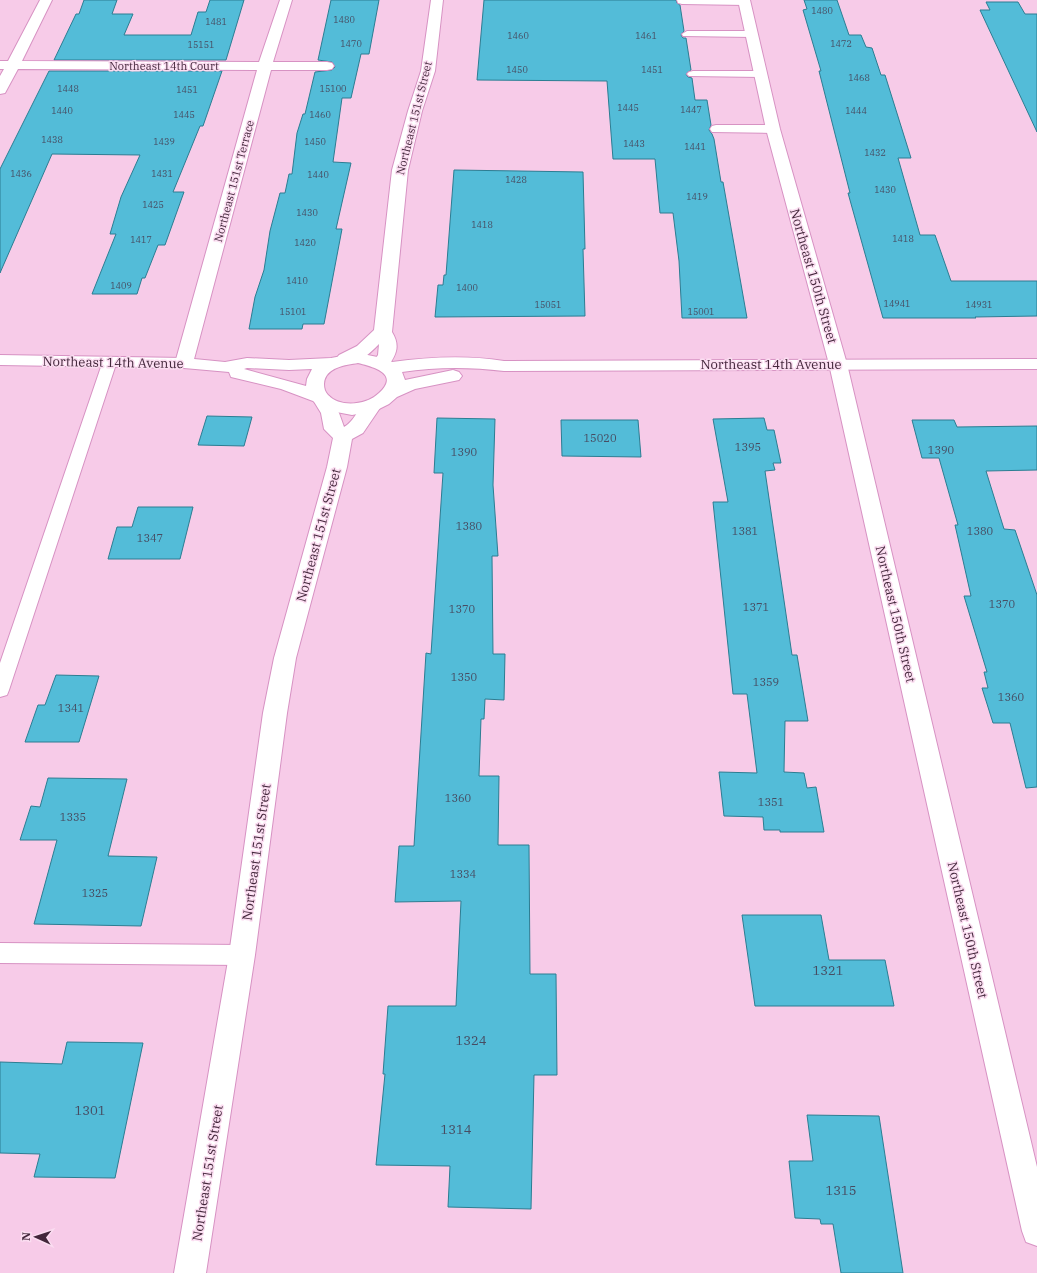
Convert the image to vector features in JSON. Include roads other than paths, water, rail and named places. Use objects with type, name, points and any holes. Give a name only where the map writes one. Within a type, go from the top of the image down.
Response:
[{"type":"street","points":[[0,90],[7,65],[46,0]]},
{"type":"street","name":"Northeast 151st Terrace","points":[[184,363],[265,66],[286,0]]},
{"type":"street","name":"Northeast 151st Street","points":[[386,365],[388,340],[383,332],[400,170],[415,111],[428,72],[437,0]]},
{"type":"street","name":"Northeast 150th Street","points":[[744,1],[773,129],[838,364],[1037,1232]]},
{"type":"street","name":"Northeast 14th Court","points":[[7,65],[327,66]]},
{"type":"street","points":[[373,405],[356,429],[343,436],[334,428],[330,413],[316,393],[314,384],[317,376],[323,369],[363,350],[374,338],[383,332]]},
{"type":"street","points":[[321,399],[332,406],[360,408],[373,405],[384,400],[393,392],[396,384],[396,376],[386,365],[371,359],[358,358],[339,361]]},
{"type":"street","name":"Northeast 14th Avenue","points":[[0,360],[184,363],[225,367],[247,363],[289,365],[339,361]]},
{"type":"street","name":"Northeast 14th Avenue","points":[[386,365],[465,362],[479,362],[504,366],[1037,364]]},
{"type":"street","name":"Northeast 14th Avenue","points":[[393,392],[410,384],[427,380],[485,372],[504,366]]},
{"type":"street","name":"Northeast 14th Avenue","points":[[225,367],[236,373],[287,385],[321,399]]},
{"type":"street","name":"Northeast 151st Street","points":[[190,1273],[242,955],[275,713],[285,658],[337,468],[343,436]]},
{"type":"lane","points":[[682,1],[744,1]]},
{"type":"lane","points":[[687,34],[752,34]]},
{"type":"lane","points":[[693,74],[761,74]]},
{"type":"lane","points":[[716,129],[773,129]]},
{"type":"lane","points":[[0,690],[110,361]]},
{"type":"lane","points":[[0,953],[242,955]]}]
